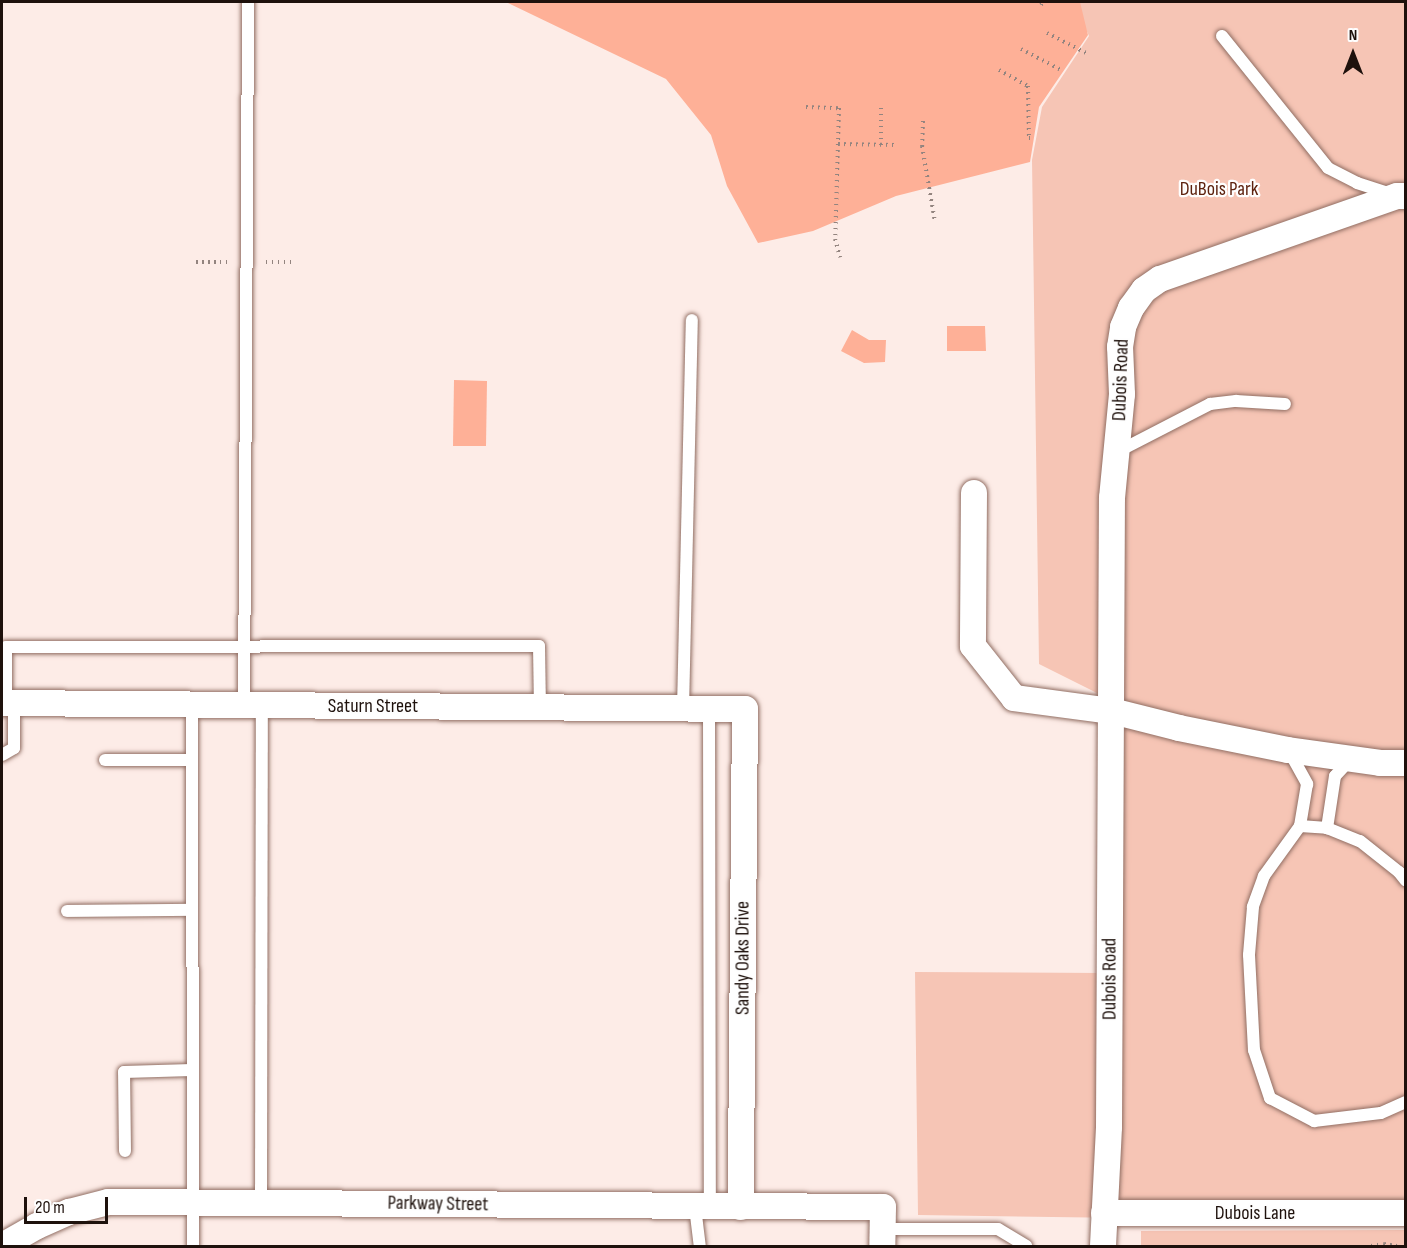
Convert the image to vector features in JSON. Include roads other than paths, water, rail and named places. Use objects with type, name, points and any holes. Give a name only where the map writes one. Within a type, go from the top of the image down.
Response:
[{"type":"street","name":"Dubois Road","points":[[1103,1246],[1109,1127],[1112,711],[1109,675],[1112,498],[1122,394],[1120,347],[1123,327],[1131,308],[1144,290],[1160,279],[1401,196]]},
{"type":"street","points":[[974,493],[973,646],[1014,698],[1112,711],[1179,728],[1288,750],[1350,760],[1406,763]]},
{"type":"street","name":"Saturn Street","points":[[7,703],[745,709]]},
{"type":"street","name":"Sandy Oaks Drive","points":[[741,1207],[745,709]]},
{"type":"street","name":"Parkway Street","points":[[2,1246],[37,1226],[69,1212],[108,1202],[741,1207],[882,1228]]},
{"type":"street","name":"Dubois Lane","points":[[1104,1213],[1406,1213]]},
{"type":"lane","points":[[248,2],[245,647],[253,705],[261,1202]]},
{"type":"lane","name":"Dubois Road","points":[[1222,36],[1328,168],[1357,183],[1401,196]]},
{"type":"lane","points":[[683,709],[692,320]]},
{"type":"lane","points":[[1117,452],[1210,404],[1236,401],[1285,404]]},
{"type":"lane","points":[[2,755],[14,748],[7,703],[6,647],[539,646],[540,707]]},
{"type":"lane","points":[[192,704],[191,1202],[193,1246]]},
{"type":"lane","points":[[700,1246],[703,1207],[709,709]]},
{"type":"lane","points":[[1288,750],[1307,784],[1300,826],[1264,876],[1253,907],[1249,955],[1254,1050],[1269,1098],[1314,1121],[1381,1113],[1406,1102]]},
{"type":"lane","points":[[105,760],[192,760]]},
{"type":"lane","points":[[1327,828],[1335,776],[1350,760]]},
{"type":"lane","points":[[1300,826],[1327,828],[1360,841],[1399,872],[1406,881]]},
{"type":"lane","points":[[68,911],[192,910]]},
{"type":"lane","points":[[125,1151],[124,1072],[192,1071]]},
{"type":"lane","points":[[882,1228],[998,1229],[1026,1246]]},
{"type":"park label","name":"DuBois Park","points":[[1219,189]]}]
